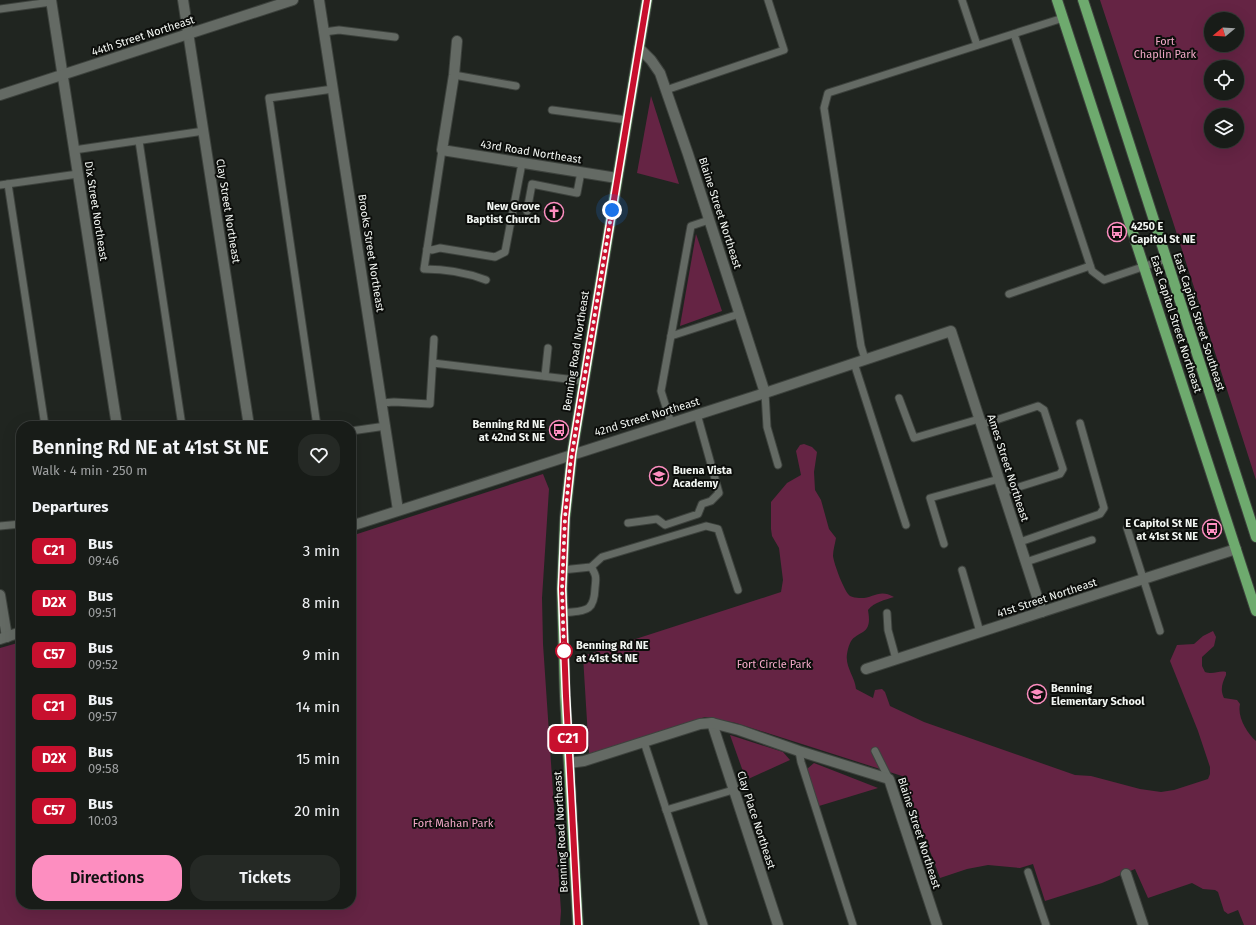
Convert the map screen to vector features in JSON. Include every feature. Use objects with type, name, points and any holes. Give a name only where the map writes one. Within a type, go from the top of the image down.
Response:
[{"type":"main road","name":"Benning Road Northeast","points":[[578,925],[562,613],[562,570],[566,511],[572,454],[647,0]]},
{"type":"main road","name":"East Capitol Street Northeast","points":[[1057,0],[1256,611]]},
{"type":"main road","name":"East Capitol Street Southeast","points":[[1083,0],[1256,537]]},
{"type":"street","name":"Clay Street Northeast","points":[[183,0],[248,421]]},
{"type":"street","name":"44th Street Northeast","points":[[0,94],[293,0]]},
{"type":"street","name":"Brooks Street Northeast","points":[[319,0],[398,510]]},
{"type":"street","name":"Dix Street Northeast","points":[[51,1],[116,421]]},
{"type":"street","points":[[442,150],[454,75],[457,41]]},
{"type":"street","name":"Blaine Street Northeast","points":[[639,48],[651,60],[660,73],[688,154],[765,393]]},
{"type":"street","name":"43rd Road Northeast","points":[[442,150],[617,178]]},
{"type":"street","name":"42nd Street Northeast","points":[[356,524],[765,393],[951,331]]},
{"type":"street","name":"Ames Street Northeast","points":[[951,331],[1042,612]]},
{"type":"street","name":"41st Street Northeast","points":[[866,669],[1236,549]]},
{"type":"street","points":[[0,595],[3,638],[16,634]]},
{"type":"street","points":[[569,763],[584,761],[700,724],[712,723],[739,730],[799,751],[889,779]]},
{"type":"street","name":"Clay Place Northeast","points":[[712,723],[778,925]]},
{"type":"street","name":"Blaine Street Northeast","points":[[889,779],[937,925]]},
{"type":"street","points":[[1126,874],[1143,925]]},
{"type":"lane","points":[[666,90],[784,50],[768,0]]},
{"type":"lane","points":[[962,0],[978,45]]},
{"type":"lane","points":[[0,9],[51,1]]},
{"type":"lane","points":[[865,359],[861,346],[824,108],[828,93],[1063,18]]},
{"type":"lane","points":[[324,32],[339,30],[395,37]]},
{"type":"lane","points":[[1014,34],[1092,271],[1104,280],[1166,259]]},
{"type":"lane","points":[[454,75],[516,86]]},
{"type":"lane","points":[[316,421],[269,98],[334,89]]},
{"type":"lane","points":[[552,110],[627,120]]},
{"type":"lane","points":[[74,150],[204,131]]},
{"type":"lane","points":[[139,141],[181,421]]},
{"type":"lane","points":[[442,150],[424,270],[446,270],[473,275],[486,280]]},
{"type":"lane","points":[[427,249],[432,250],[440,248],[495,256],[505,252],[522,163]]},
{"type":"lane","points":[[527,211],[532,184],[578,193],[581,172]]},
{"type":"lane","points":[[44,421],[4,185],[78,174]]},
{"type":"lane","points":[[671,423],[661,391],[691,226],[709,220]]},
{"type":"lane","points":[[1009,294],[1090,266]]},
{"type":"lane","points":[[671,336],[739,314]]},
{"type":"lane","points":[[382,403],[394,402],[430,404],[434,339]]},
{"type":"lane","points":[[545,376],[548,348]]},
{"type":"lane","points":[[433,363],[584,381]]},
{"type":"lane","points":[[854,363],[906,525]]},
{"type":"lane","points":[[765,393],[767,427],[778,465]]},
{"type":"lane","points":[[899,398],[914,438],[1038,406],[1044,410],[1063,469],[1060,474],[1003,492]]},
{"type":"lane","points":[[628,523],[657,519],[665,525],[698,514],[702,504],[711,501],[719,493],[697,414]]},
{"type":"lane","points":[[1020,542],[1100,514],[1104,508],[1080,423]]},
{"type":"lane","points":[[356,430],[386,426]]},
{"type":"lane","points":[[944,544],[930,498],[999,479]]},
{"type":"lane","points":[[0,526],[16,524]]},
{"type":"lane","points":[[562,570],[591,567],[602,557],[706,526],[718,529],[738,590]]},
{"type":"lane","points":[[1128,528],[1160,631]]},
{"type":"lane","points":[[1026,562],[1092,540]]},
{"type":"lane","points":[[562,613],[586,609],[592,606],[595,600],[596,575],[591,567]]},
{"type":"lane","points":[[962,570],[980,632]]},
{"type":"lane","points":[[887,613],[888,630],[896,659]]},
{"type":"lane","points":[[644,742],[704,925]]},
{"type":"lane","points":[[799,751],[801,762],[853,925]]},
{"type":"lane","name":"Blaine Street Northeast","points":[[875,751],[889,779]]},
{"type":"lane","points":[[666,810],[734,790]]},
{"type":"lane","points":[[1028,872],[1046,925]]},
{"type":"green space","name":"Fort Chaplin Park","points":[[1100,0],[1256,0],[1256,480],[1173,222]]},
{"type":"green space","points":[[651,96],[679,184],[637,173]]},
{"type":"green space","points":[[696,234],[722,311],[680,326]]},
{"type":"green space","name":"Fort Circle Park","points":[[804,444],[812,447],[817,452],[814,472],[815,490],[821,500],[829,529],[836,538],[833,556],[837,571],[845,589],[850,596],[856,598],[864,598],[880,594],[889,594],[894,597],[870,607],[868,610],[869,622],[866,630],[853,638],[850,644],[847,654],[847,663],[856,689],[873,698],[875,690],[882,689],[885,692],[890,706],[924,722],[1075,775],[1091,776],[1140,789],[1161,792],[1174,790],[1208,779],[1210,767],[1198,731],[1170,661],[1177,645],[1194,644],[1203,636],[1213,631],[1216,637],[1214,646],[1202,657],[1202,666],[1205,672],[1226,672],[1222,686],[1224,698],[1237,700],[1240,704],[1239,709],[1241,719],[1249,734],[1256,741],[1256,925],[1244,925],[1238,910],[1228,914],[1224,911],[1218,892],[1215,890],[1203,889],[1192,883],[1148,898],[1135,869],[1102,883],[1045,901],[1033,864],[1020,868],[988,865],[967,869],[940,878],[902,776],[736,723],[705,717],[589,754],[583,656],[781,592],[783,580],[779,548],[772,536],[771,502],[787,483],[801,475],[796,451],[800,445]]},
{"type":"green space","name":"Fort Mahan Park","points":[[543,474],[549,489],[542,598],[543,644],[561,911],[560,925],[0,925],[0,648],[16,643],[16,909],[356,909],[356,534]]},
{"type":"green space","points":[[730,735],[783,752],[790,760],[746,780]]},
{"type":"green space","points":[[814,763],[878,788],[819,806],[807,769]]},
{"type":"bus line","name":"C21","points":[[578,925],[562,613],[565,518],[572,454],[647,0]]},
{"type":"place","name":"New Grove Baptist Church","points":[[554,212]]},
{"type":"place","name":"4250 E Capitol St NE","points":[[1117,232]]},
{"type":"place","name":"Benning Rd NE at 42nd St NE","points":[[559,430]]},
{"type":"place","name":"Buena Vista Academy","points":[[659,476]]},
{"type":"place","name":"E Capitol St NE at 41st St NE","points":[[1212,529]]},
{"type":"place","name":"Benning Rd NE at 41st St NE","points":[[564,651]]},
{"type":"place","name":"Benning Elementary School","points":[[1037,694]]},
{"type":"route","points":[[564,651],[562,589],[563,550],[570,466],[612,210]]}]
